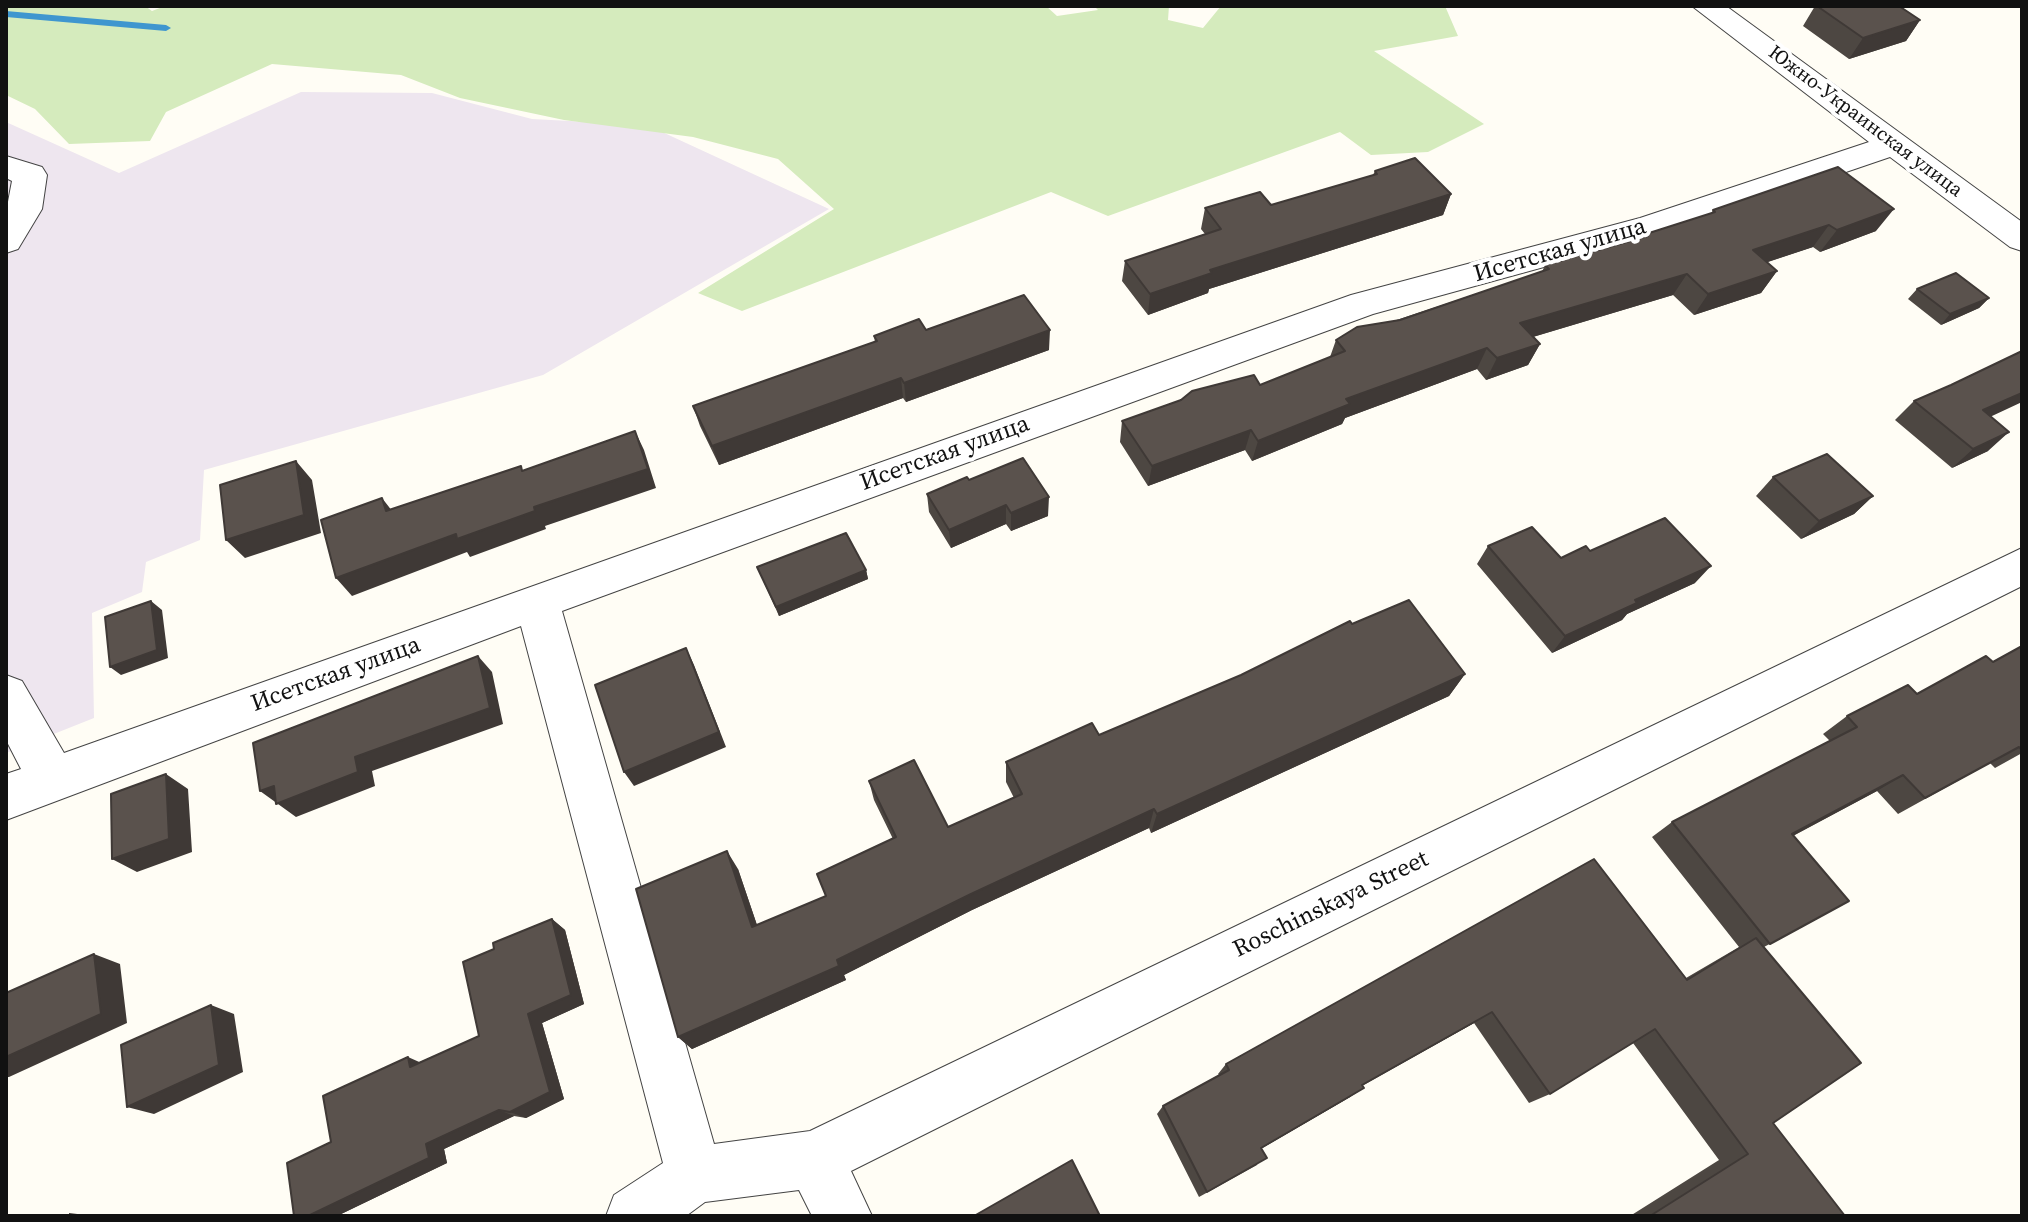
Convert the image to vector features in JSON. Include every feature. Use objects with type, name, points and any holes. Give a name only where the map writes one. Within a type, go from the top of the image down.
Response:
[{"type":"street","name":"Южно-Украинская улица","points":[[1707,6],[2022,239]]},
{"type":"street","name":"Исетская улица","points":[[6,797],[537,601],[1364,304],[1652,226],[1895,144]]},
{"type":"street","points":[[6,167],[30,175],[25,209],[6,241]]},
{"type":"street","name":"Roschinskaya Street","points":[[635,1216],[695,1175],[814,1159],[2022,566]]},
{"type":"street","points":[[537,601],[633,962],[695,1175]]},
{"type":"street","points":[[6,695],[53,780]]},
{"type":"street","points":[[814,1159],[843,1216]]},
{"type":"shaded area","points":[[301,92],[432,93],[532,119],[647,125],[829,209],[543,375],[204,470],[200,540],[146,562],[142,592],[92,613],[94,718],[6,753],[6,122],[119,173]]},
{"type":"green space","points":[[6,6],[145,6],[152,11],[165,6],[1046,6],[1057,16],[1098,10],[1094,6],[1169,6],[1168,20],[1203,28],[1221,6],[1445,6],[1458,36],[1374,51],[1484,124],[1428,152],[1371,155],[1340,132],[1108,216],[1051,192],[742,311],[698,293],[834,209],[778,159],[693,137],[564,120],[460,98],[401,75],[272,64],[166,112],[150,141],[69,144],[35,109],[6,95]]},
{"type":"building","points":[[1817,6],[1899,6],[1920,20],[1863,38]]},
{"type":"building","points":[[1415,158],[1451,194],[1210,270],[1212,273],[1150,294],[1125,261],[1221,229],[1205,208],[1260,192],[1271,205],[1377,174],[1375,171]]},
{"type":"building","points":[[1838,167],[1894,209],[1837,230],[1829,225],[1753,250],[1777,271],[1708,294],[1687,274],[1520,323],[1540,344],[1497,358],[1487,348],[1346,399],[1350,404],[1258,441],[1251,430],[1152,466],[1122,421],[1181,400],[1192,391],[1254,375],[1260,385],[1345,351],[1336,340],[1357,327],[1400,320],[1549,269],[1545,265],[1648,236],[1646,234]]},
{"type":"building","points":[[1956,273],[1989,298],[1950,314],[1917,289]]},
{"type":"building","points":[[1024,295],[1050,330],[904,383],[901,378],[712,446],[693,406],[877,341],[874,336],[919,319],[926,330]]},
{"type":"building","points":[[2022,351],[2022,393],[1983,410],[2009,432],[1973,449],[1914,401],[1951,385]]},
{"type":"building","points":[[635,431],[648,469],[534,507],[535,511],[457,539],[456,534],[336,578],[321,520],[382,498],[386,511],[521,466],[522,471]]},
{"type":"building","points":[[1827,454],[1873,496],[1819,521],[1773,477]]},
{"type":"building","points":[[1023,458],[1049,497],[1011,513],[1006,505],[949,530],[927,494]]},
{"type":"building","points":[[296,461],[304,515],[226,540],[220,485]]},
{"type":"building","points":[[1665,518],[1711,566],[1565,636],[1488,546],[1532,527],[1561,558],[1586,546],[1590,551]]},
{"type":"building","points":[[846,533],[866,570],[776,607],[757,567]]},
{"type":"building","points":[[1409,600],[1465,674],[1157,814],[1154,809],[837,960],[839,966],[678,1037],[636,889],[727,851],[752,927],[826,896],[817,874],[896,837],[869,781],[914,760],[948,827],[1022,794],[1006,762],[1092,723],[1099,735],[1241,675],[1350,621],[1352,624]]},
{"type":"building","points":[[151,601],[157,650],[110,667],[105,617]]},
{"type":"building","points":[[2022,646],[2022,750],[2019,747],[1925,798],[1903,775],[1792,834],[1849,901],[1770,944],[1672,822],[1857,727],[1847,716],[1908,685],[1917,694],[1986,656],[1993,662]]},
{"type":"building","points":[[686,648],[719,732],[624,772],[595,685]]},
{"type":"building","points":[[478,656],[490,708],[355,757],[358,772],[276,804],[274,786],[260,791],[253,743]]},
{"type":"building","points":[[166,774],[169,839],[112,859],[111,794]]},
{"type":"building","points":[[1594,859],[1687,980],[1756,938],[1861,1063],[1773,1123],[1845,1216],[1650,1216],[1748,1154],[1655,1029],[1550,1094],[1492,1012],[1362,1085],[1364,1088],[1261,1148],[1267,1158],[1207,1192],[1163,1106],[1229,1070],[1226,1064]]},
{"type":"building","points":[[552,919],[571,995],[528,1014],[550,1092],[510,1112],[499,1110],[426,1144],[429,1158],[308,1216],[294,1216],[287,1163],[331,1142],[323,1096],[408,1057],[410,1067],[479,1036],[463,962],[494,949],[493,943]]},
{"type":"building","points":[[94,954],[101,1014],[6,1057],[6,993]]},
{"type":"building","points":[[211,1005],[219,1065],[127,1107],[121,1045]]},
{"type":"building","points":[[1072,1160],[1100,1216],[974,1216]]},
{"type":"waterway","points":[[6,14],[166,28]]}]
